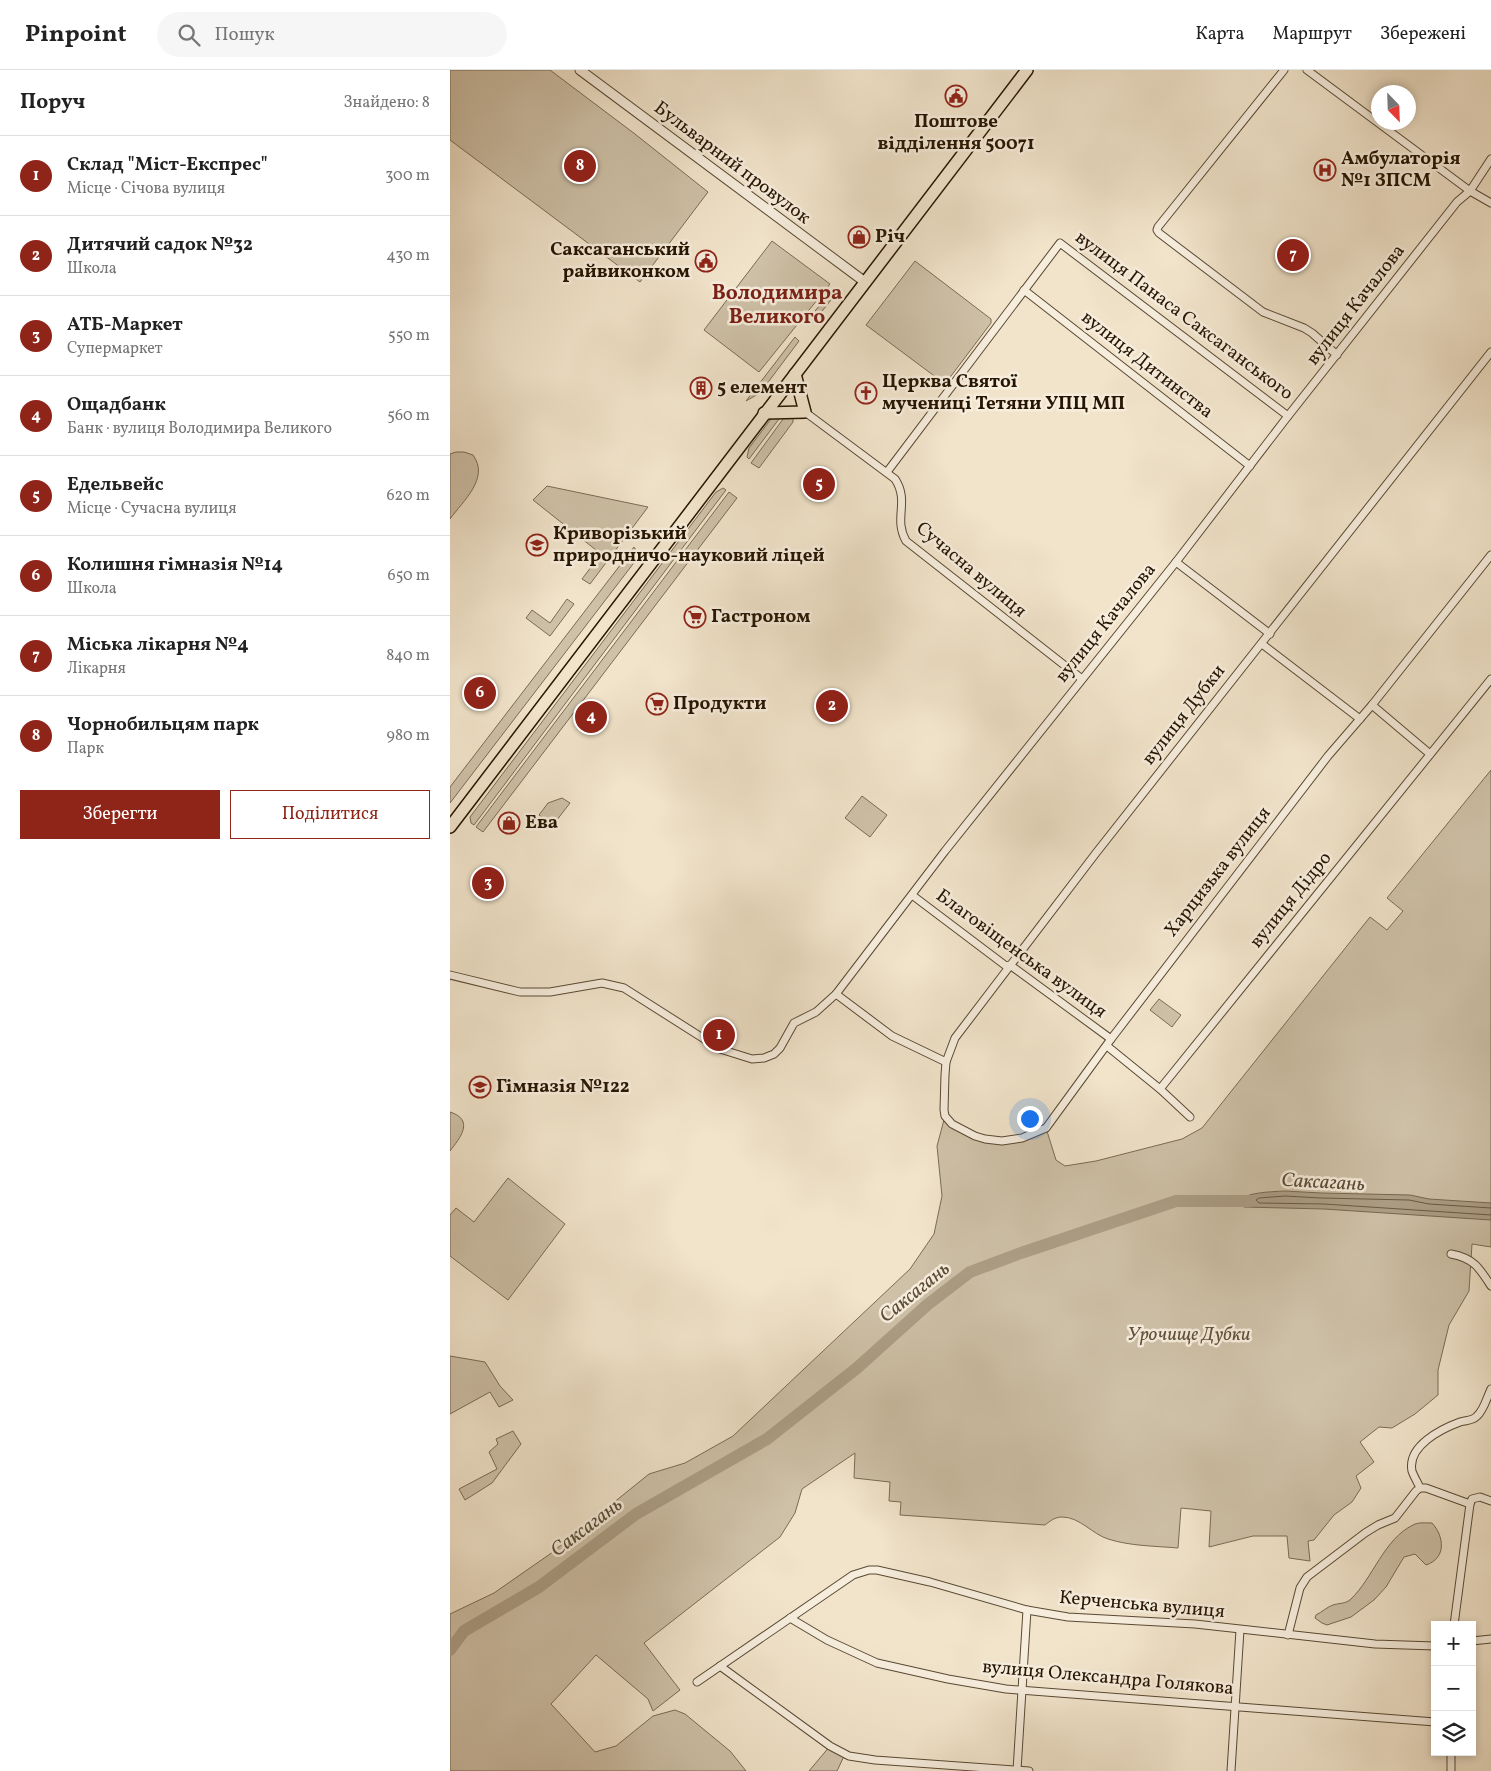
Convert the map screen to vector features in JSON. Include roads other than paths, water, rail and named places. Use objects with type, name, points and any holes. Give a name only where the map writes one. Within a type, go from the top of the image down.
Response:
[{"type":"main road","points":[[450,826],[1027,70]]},
{"type":"main road","points":[[764,413],[805,412],[794,374]]},
{"type":"street","name":"Бульварний провулок","points":[[580,70],[865,282]]},
{"type":"street","points":[[1284,70],[1157,230],[1263,312],[1312,332],[1337,355]]},
{"type":"street","points":[[1307,70],[1470,191],[1491,203]]},
{"type":"street","name":"вулиця Качалова","points":[[450,975],[520,992],[542,993],[602,983],[613,985],[624,988],[720,1049],[752,1058],[764,1058],[774,1054],[780,1048],[794,1023],[816,1012],[836,994],[945,851],[1176,562],[1288,416],[1458,202],[1470,191],[1491,159]]},
{"type":"street","name":"вулиця Панаса Саксаганського","points":[[1024,290],[1060,243],[1288,416]]},
{"type":"street","points":[[887,472],[1024,290]]},
{"type":"street","name":"вулиця Дитинства","points":[[1024,290],[1250,466]]},
{"type":"street","name":"вулиця Дубки","points":[[945,1116],[946,1062],[955,1038],[1010,965],[1491,352]]},
{"type":"street","name":"Сучасна вулиця","points":[[805,412],[887,472],[900,487],[902,495],[900,525],[901,532],[906,541],[1082,679]]},
{"type":"street","name":"Харцизька вулиця","points":[[945,1116],[952,1124],[964,1131],[985,1139],[1013,1140],[1046,1128],[1109,1042],[1292,803],[1491,555]]},
{"type":"street","points":[[1176,562],[1270,634]]},
{"type":"street","points":[[1262,644],[1360,720]]},
{"type":"street","name":"вулиця Дідро","points":[[1160,1089],[1491,678]]},
{"type":"street","points":[[1372,705],[1430,754]]},
{"type":"street","name":"Благовіщенська вулиця","points":[[912,895],[1006,966],[1010,965],[1109,1042]]},
{"type":"street","points":[[836,994],[892,1036],[946,1062]]},
{"type":"street","points":[[1109,1042],[1190,1117]]},
{"type":"street","points":[[1451,1254],[1466,1257],[1473,1262],[1491,1286]]},
{"type":"street","points":[[1420,1488],[1412,1472],[1417,1452],[1430,1436],[1476,1418],[1481,1412],[1491,1389]]},
{"type":"street","points":[[1288,1635],[1300,1588],[1307,1577],[1365,1532],[1395,1518],[1410,1496],[1420,1488],[1426,1488],[1470,1504]]},
{"type":"street","points":[[1455,1621],[1470,1504],[1472,1499],[1480,1497],[1491,1501]]},
{"type":"street","name":"Керченська вулиця","points":[[790,1618],[853,1575],[869,1570],[877,1570],[930,1582],[1028,1610],[1068,1617],[1195,1624],[1375,1644],[1431,1646]]},
{"type":"street","points":[[1020,1771],[1021,1690],[1028,1610]]},
{"type":"street","points":[[697,1682],[790,1618]]},
{"type":"street","name":"вулиця Олександра Голякова","points":[[790,1618],[826,1640],[877,1664],[948,1679],[1021,1690],[1431,1722]]},
{"type":"street","points":[[1231,1771],[1240,1630]]},
{"type":"street","points":[[1476,1641],[1491,1639]]},
{"type":"street","points":[[720,1666],[826,1742],[849,1756],[930,1765],[1028,1771]]},
{"type":"street","points":[[1451,1756],[1451,1771]]},
{"type":"water","points":[[1285,1191],[1410,1195],[1429,1199],[1491,1203],[1491,1220],[1324,1209],[1244,1207],[1234,1202],[1252,1194]]},
{"type":"waterway","name":"Саксагань","points":[[450,1650],[464,1631],[539,1587],[636,1514],[767,1439],[857,1368],[927,1305],[970,1272],[1176,1201],[1250,1201]]},
{"type":"place","name":"Поштове відділення 50071","points":[[956,96]]},
{"type":"place","name":"Чорнобильцям парк","points":[[580,166]]},
{"type":"place","name":"Амбулаторія №1 ЗПСМ","points":[[1325,170]]},
{"type":"place","name":"Річ","points":[[859,237]]},
{"type":"place","name":"Міська лікарня №4","points":[[1293,255]]},
{"type":"place","name":"Саксаганський райвиконком","points":[[706,261]]},
{"type":"place","name":"5 елемент","points":[[701,388]]},
{"type":"place","name":"Церква Святої мучениці Тетяни УПЦ МП","points":[[866,393]]},
{"type":"place","name":"Едельвейс","points":[[819,484]]},
{"type":"place","name":"Криворізький природничо-науковий ліцей","points":[[537,545]]},
{"type":"place","name":"Гастроном","points":[[695,617]]},
{"type":"place","name":"Колишня гімназія №14","points":[[480,693]]},
{"type":"place","name":"Продукти","points":[[657,704]]},
{"type":"place","name":"Дитячий садок №32","points":[[832,706]]},
{"type":"place","name":"Ощадбанк","points":[[591,717]]},
{"type":"place","name":"Ева","points":[[509,823]]},
{"type":"place","name":"АТБ-Маркет","points":[[488,883]]},
{"type":"place","name":"Склад \"Міст-Експрес\"","points":[[719,1035]]},
{"type":"place","name":"Гімназія №122","points":[[480,1087]]},
{"type":"district","name":"Володимира Великого","points":[[777,305]]},
{"type":"park label","name":"Урочище Дубки","points":[[1189,1335]]}]
